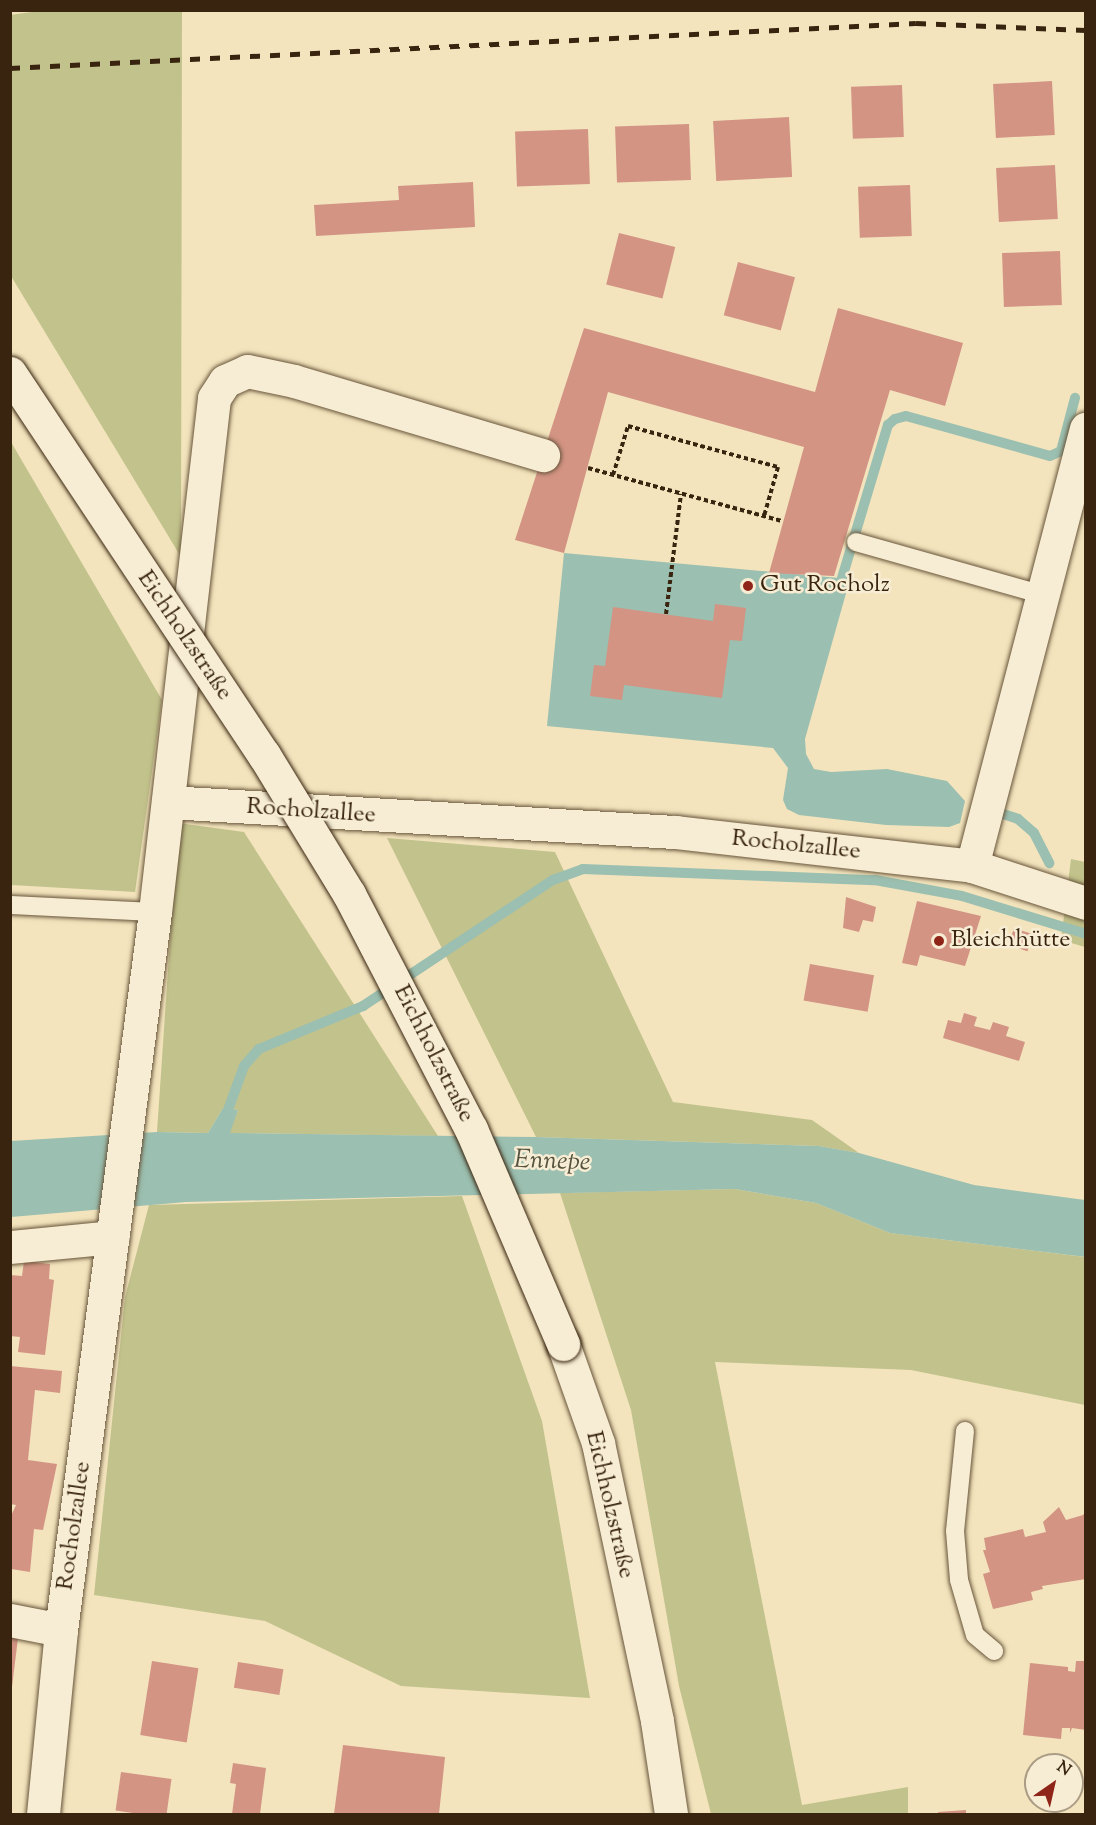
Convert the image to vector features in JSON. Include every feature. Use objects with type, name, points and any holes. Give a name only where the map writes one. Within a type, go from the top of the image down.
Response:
[{"type":"street","name":"Rocholzallee","points":[[43,1815],[61,1630],[155,912],[214,398],[225,381],[247,371],[294,381],[543,455]]},
{"type":"street","name":"Eichholzstraße","points":[[10,373],[264,755],[349,894],[471,1129],[563,1344],[598,1443],[657,1721],[671,1815]]},
{"type":"street","points":[[972,866],[1040,594],[1086,429]]},
{"type":"street","name":"Rocholzallee","points":[[168,802],[675,832],[972,866],[1086,903]]},
{"type":"street","points":[[10,1247],[113,1237]]},
{"type":"street","points":[[10,1620],[61,1630]]},
{"type":"lane","points":[[856,542],[1040,594]]},
{"type":"lane","points":[[10,905],[155,912]]},
{"type":"lane","points":[[965,1431],[956,1531],[959,1580],[975,1635],[994,1652]]},
{"type":"path","points":[[613,475],[628,426],[768,464],[778,467],[764,516]]},
{"type":"path","points":[[588,468],[782,521]]},
{"type":"path","points":[[666,614],[670,557],[681,494]]},
{"type":"green space","points":[[46,10],[182,11],[181,557],[11,276],[10,15]]},
{"type":"green space","points":[[11,442],[162,700],[135,892],[11,885]]},
{"type":"green space","points":[[178,823],[244,832],[438,1136],[229,1133],[238,1110],[223,1108],[208,1133],[157,1132]]},
{"type":"green space","points":[[387,838],[555,852],[673,1102],[812,1120],[859,1153],[819,1146],[536,1137]]},
{"type":"green space","points":[[1071,859],[1085,862],[1085,947],[1061,940]]},
{"type":"green space","points":[[735,1189],[816,1203],[890,1233],[1085,1257],[1085,1405],[911,1370],[715,1362],[802,1805],[908,1787],[908,1814],[711,1814],[679,1686],[631,1410],[560,1193]]},
{"type":"green space","points":[[462,1196],[542,1421],[590,1698],[401,1686],[265,1621],[94,1595],[125,1297],[149,1205]]},
{"type":"water","points":[[564,553],[850,579],[805,739],[806,754],[814,769],[831,772],[887,769],[947,781],[965,801],[960,823],[949,827],[886,825],[799,815],[787,809],[783,800],[788,768],[773,748],[547,726]]},
{"type":"water","name":"Ennepe","points":[[223,1108],[238,1110],[230,1133],[536,1137],[819,1146],[859,1153],[974,1185],[1085,1200],[1086,1257],[890,1233],[816,1203],[735,1189],[186,1202],[11,1217],[11,1141],[157,1132],[208,1133]]},
{"type":"building","points":[[1052,81],[1055,135],[996,138],[993,84]]},
{"type":"building","points":[[902,85],[904,137],[853,139],[851,87]]},
{"type":"building","points":[[789,117],[792,177],[716,181],[713,121]]},
{"type":"building","points":[[689,124],[691,180],[617,183],[615,127]]},
{"type":"building","points":[[588,129],[590,184],[517,187],[515,132]]},
{"type":"building","points":[[1055,165],[1058,219],[999,222],[996,168]]},
{"type":"building","points":[[473,182],[475,227],[316,236],[314,205],[399,200],[398,186]]},
{"type":"building","points":[[910,185],[912,236],[860,238],[858,187]]},
{"type":"building","points":[[619,233],[675,247],[662,298],[606,284]]},
{"type":"building","points":[[1060,251],[1062,305],[1004,307],[1002,253]]},
{"type":"building","points":[[738,262],[795,277],[781,330],[724,315]]},
{"type":"building","points":[[838,308],[963,343],[945,406],[890,390],[834,576],[769,573],[804,447],[608,392],[564,553],[515,540],[584,328],[815,392]]},
{"type":"building","points":[[715,604],[746,608],[742,641],[730,640],[722,698],[624,685],[622,700],[590,696],[594,665],[605,666],[613,607],[713,621]]},
{"type":"building","points":[[846,897],[876,907],[873,922],[863,920],[859,932],[843,928]]},
{"type":"building","name":"Bleichhütte","points":[[917,901],[981,916],[965,966],[920,955],[917,966],[902,963]]},
{"type":"building","points":[[1014,928],[1033,934],[1027,951],[1008,945]]},
{"type":"building","points":[[810,964],[874,975],[868,1012],[804,1000]]},
{"type":"building","points":[[964,1013],[977,1017],[974,1026],[990,1030],[993,1022],[1009,1027],[1006,1036],[1025,1042],[1019,1061],[943,1038],[948,1020],[961,1023]]},
{"type":"building","points":[[24,1261],[50,1264],[49,1279],[54,1280],[45,1355],[18,1352],[20,1337],[10,1336],[10,1275],[22,1276]]},
{"type":"building","points":[[10,1366],[62,1371],[60,1393],[35,1390],[28,1460],[57,1464],[43,1530],[34,1529],[30,1572],[11,1569],[10,1518],[16,1505],[10,1504]]},
{"type":"building","points":[[1059,1507],[1066,1520],[1083,1515],[1086,1511],[1086,1579],[1042,1586],[1043,1589],[1031,1592],[1033,1600],[993,1609],[983,1574],[990,1572],[983,1550],[986,1550],[984,1538],[1023,1529],[1025,1537],[1046,1532],[1043,1522]]},
{"type":"building","points":[[10,1638],[18,1638],[12,1687],[10,1687]]},
{"type":"building","points":[[152,1661],[198,1668],[187,1742],[140,1735]]},
{"type":"building","points":[[1076,1661],[1086,1661],[1086,1730],[1072,1728],[1070,1733],[1070,1728],[1062,1728],[1061,1739],[1023,1735],[1030,1663],[1068,1667],[1068,1671],[1075,1672]]},
{"type":"building","points":[[238,1662],[283,1669],[279,1695],[234,1688]]},
{"type":"building","points":[[343,1745],[445,1757],[439,1814],[334,1814]]},
{"type":"building","points":[[233,1763],[266,1768],[260,1814],[232,1814],[236,1784],[230,1783]]},
{"type":"building","points":[[121,1772],[172,1779],[167,1814],[116,1811]]},
{"type":"building","points":[[966,1810],[966,1814],[938,1814],[938,1812]]},
{"type":"waterway","points":[[842,578],[888,425],[895,419],[906,416],[1050,456],[1061,451],[1075,398]]},
{"type":"waterway","points":[[1000,813],[1018,819],[1034,833],[1049,863]]},
{"type":"waterway","points":[[224,1121],[244,1066],[259,1049],[363,1006],[553,880],[583,869],[875,880],[962,896],[1086,934]]},
{"type":"railway","points":[[10,68],[916,23],[1086,30]]},
{"type":"place","name":"Gut Rocholz","points":[[748,586]]},
{"type":"place","name":"Bleichhütte","points":[[939,941]]}]
